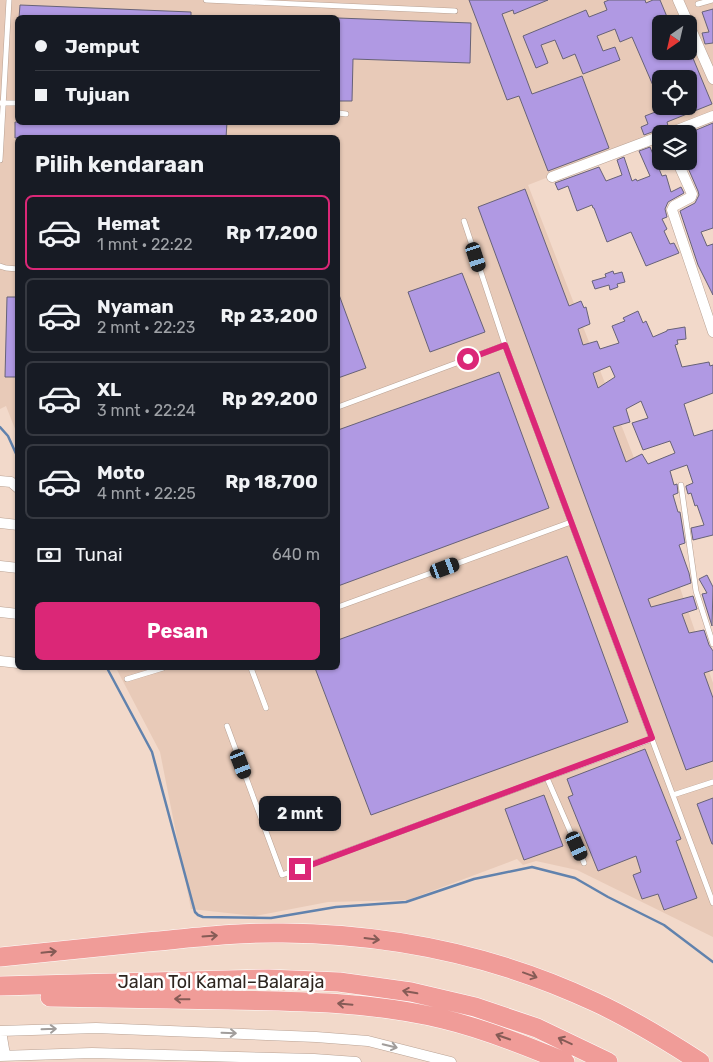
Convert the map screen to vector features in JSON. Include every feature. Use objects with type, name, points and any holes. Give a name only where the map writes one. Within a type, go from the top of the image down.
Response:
[{"type":"highway","points":[[0,956],[211,936],[282,933],[336,935],[407,943],[495,964],[560,986],[629,1019],[700,1062]]},
{"type":"highway","name":"Jalan Tol Kamal–Balaraja","points":[[0,986],[268,979],[339,982],[411,992],[475,1007],[537,1028],[608,1062]]},
{"type":"highway","points":[[0,995],[302,1001],[371,1007],[422,1014],[473,1027],[522,1044],[565,1062]]},
{"type":"street","points":[[678,0],[713,79]]},
{"type":"street","points":[[690,125],[713,116]]},
{"type":"street","points":[[552,177],[652,139]]},
{"type":"street","points":[[681,170],[692,194],[691,197],[674,206],[672,210],[713,332]]},
{"type":"street","points":[[0,481],[11,482],[15,485]]},
{"type":"street","points":[[0,523],[15,525]]},
{"type":"street","points":[[0,566],[15,568]]},
{"type":"street","points":[[0,612],[15,614]]},
{"type":"street","points":[[0,662],[15,663]]},
{"type":"street","points":[[356,1062],[314,1058],[92,1053],[3,1056],[0,1031],[96,1028],[316,1037],[368,1041],[451,1062]]},
{"type":"lane","points":[[0,160],[9,0]]},
{"type":"lane","points":[[206,0],[455,11]]},
{"type":"lane","points":[[698,4],[712,0]]},
{"type":"lane","points":[[2,103],[15,103]]},
{"type":"lane","points":[[340,113],[346,114]]},
{"type":"lane","points":[[464,221],[505,345],[713,903]]},
{"type":"lane","points":[[0,266],[15,269]]},
{"type":"lane","points":[[340,406],[505,345]]},
{"type":"lane","points":[[681,485],[696,591],[713,644]]},
{"type":"lane","points":[[340,606],[571,522]]},
{"type":"lane","points":[[128,679],[157,670]]},
{"type":"lane","points":[[252,670],[266,708]]},
{"type":"lane","points":[[227,726],[282,875],[652,738]]},
{"type":"lane","points":[[548,778],[584,863]]},
{"type":"lane","points":[[673,795],[713,782]]},
{"type":"shaded area","points":[[0,0],[713,0],[713,116],[687,125],[652,125],[652,137],[528,185],[643,481],[713,683],[713,937],[577,870],[536,861],[523,865],[517,859],[408,900],[328,902],[255,916],[191,909],[160,752],[117,670],[340,670],[340,135],[15,135],[15,429],[6,406],[0,409]]},
{"type":"building","points":[[469,0],[548,0],[514,14],[513,10],[502,14],[532,94],[582,76],[609,148],[548,171],[519,96],[507,100]]},
{"type":"building","points":[[609,0],[645,0],[646,3],[660,0],[666,15],[652,15],[652,60],[694,60],[712,104],[697,110],[697,70],[652,70],[652,83],[632,37],[620,42],[615,29],[597,36],[603,51],[615,47],[620,60],[583,74],[575,54],[563,59],[555,40],[541,45],[548,63],[536,68],[523,36],[586,10],[589,17],[607,10],[604,2]]},
{"type":"building","points":[[20,5],[191,12],[191,15],[19,15]]},
{"type":"building","points":[[713,9],[713,43],[705,44],[702,33],[709,32],[702,12]]},
{"type":"building","points":[[340,18],[471,23],[470,63],[353,59],[352,101],[340,101]]},
{"type":"building","points":[[652,113],[652,115],[684,115],[667,122],[668,125],[652,125],[652,132],[644,135],[641,127],[648,124],[645,116]]},
{"type":"building","points":[[713,123],[713,228],[701,232],[707,246],[713,244],[713,295],[698,265],[680,211],[695,203],[699,195],[689,170],[697,170],[697,130]]},
{"type":"building","points":[[15,125],[227,125],[226,135],[15,135]]},
{"type":"building","points":[[650,147],[652,152],[652,170],[660,170],[662,176],[666,175],[671,192],[681,187],[684,193],[668,202],[665,209],[667,217],[662,219],[667,229],[664,231],[670,244],[674,243],[679,253],[646,266],[631,232],[607,242],[592,205],[577,211],[568,186],[558,190],[555,183],[599,167],[606,181],[622,175],[617,160],[624,157],[632,181],[636,179],[637,181],[650,176],[639,151]]},
{"type":"building","points":[[525,189],[569,306],[581,301],[584,308],[586,307],[590,324],[578,329],[583,345],[597,341],[600,349],[619,343],[612,326],[625,321],[623,318],[638,311],[643,323],[646,321],[653,337],[667,330],[685,327],[686,339],[677,340],[678,344],[675,345],[682,367],[709,362],[710,366],[713,365],[713,393],[684,404],[694,436],[713,430],[713,535],[693,540],[691,528],[704,525],[697,505],[695,506],[691,493],[688,494],[686,487],[693,483],[687,465],[670,471],[674,485],[677,484],[678,493],[673,495],[678,512],[680,512],[685,543],[679,545],[691,583],[648,599],[651,607],[693,596],[697,609],[682,614],[689,633],[704,630],[713,651],[713,670],[704,673],[713,698],[713,761],[686,770],[478,207]],"holes":[[[610,366],[615,377],[598,388],[593,373]],[[641,401],[648,418],[632,423],[643,450],[670,441],[675,453],[648,464],[642,454],[626,462],[613,427],[630,422],[626,409]]]},
{"type":"building","points":[[613,271],[614,274],[622,272],[625,282],[617,284],[618,287],[610,290],[609,285],[595,289],[592,281],[606,277],[605,274]]},
{"type":"building","points":[[462,273],[485,332],[430,352],[408,292]]},
{"type":"building","points":[[7,297],[15,297],[15,377],[5,377]]},
{"type":"building","points":[[340,297],[366,368],[340,377]]},
{"type":"building","points":[[499,372],[549,508],[340,585],[340,429]]},
{"type":"building","points":[[567,556],[628,722],[371,815],[316,670],[340,670],[340,639]]},
{"type":"building","points":[[707,575],[713,587],[712,626],[702,594],[707,593],[699,579]]},
{"type":"building","points":[[645,749],[681,839],[676,841],[697,898],[664,910],[658,894],[642,899],[633,875],[641,872],[636,856],[598,871],[568,797],[573,795],[567,779]]},
{"type":"building","points":[[544,795],[563,846],[524,860],[505,809]]},
{"type":"building","points":[[713,798],[713,844],[712,844],[697,804]]},
{"type":"waterway","points":[[0,427],[8,436],[15,451]]},
{"type":"waterway","points":[[108,670],[152,752],[195,912],[198,915],[203,917],[271,918],[336,907],[406,902],[474,879],[532,867],[575,878],[664,925],[713,962]]},
{"type":"route","points":[[300,869],[652,738],[505,345],[468,359]]}]
